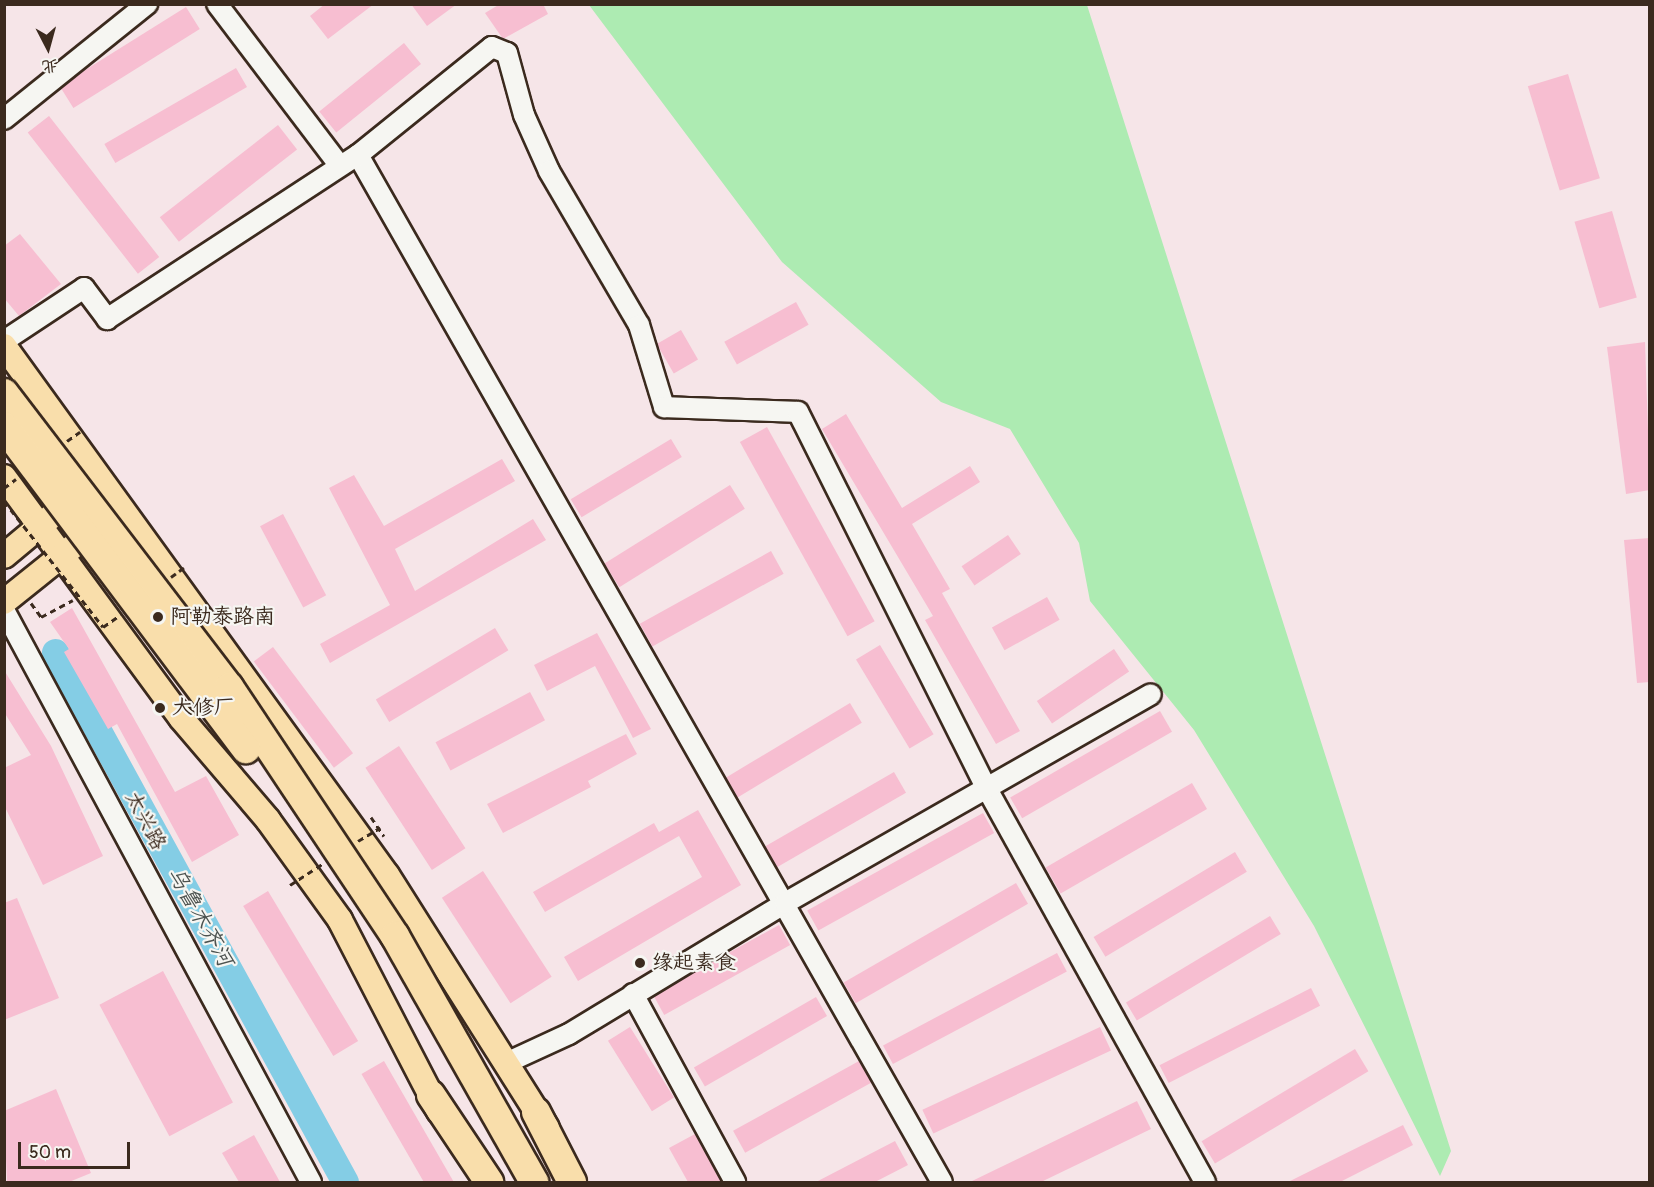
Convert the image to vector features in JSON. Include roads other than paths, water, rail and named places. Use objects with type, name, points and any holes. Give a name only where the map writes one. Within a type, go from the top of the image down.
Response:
[{"type":"highway","points":[[4,393],[229,687],[395,936],[534,1182]]},
{"type":"highway","points":[[4,427],[219,708],[385,957],[513,1182]]},
{"type":"highway","points":[[431,1095],[472,1153],[489,1182]]},
{"type":"highway","points":[[536,1112],[572,1182]]},
{"type":"main road","points":[[4,344],[98,478],[387,875],[582,1182]]},
{"type":"main road","points":[[4,477],[63,554],[181,718],[268,820],[340,920],[476,1182]]},
{"type":"main road","points":[[4,556],[98,478]]},
{"type":"main road","points":[[4,602],[122,510]]},
{"type":"street","points":[[4,119],[147,4]]},
{"type":"street","points":[[217,4],[339,165]]},
{"type":"street","points":[[4,344],[84,288],[107,319],[339,165],[358,155],[492,47],[507,53],[524,115],[549,171],[639,325],[664,407],[798,412],[986,787],[1205,1182]]},
{"type":"street","points":[[358,155],[576,545],[785,903],[942,1182]]},
{"type":"street","name":"太兴路","points":[[4,610],[311,1182]]},
{"type":"street","points":[[506,1063],[633,994],[785,903],[1151,694]]},
{"type":"street","points":[[633,994],[735,1182]]},
{"type":"waterway","name":"乌鲁木齐河","points":[[55,652],[345,1182]]},
{"type":"place","name":"阿勒泰路南","points":[[158,617]]},
{"type":"place","name":"大修厂","points":[[160,708]]},
{"type":"place","name":"缘起素食","points":[[640,963]]}]
